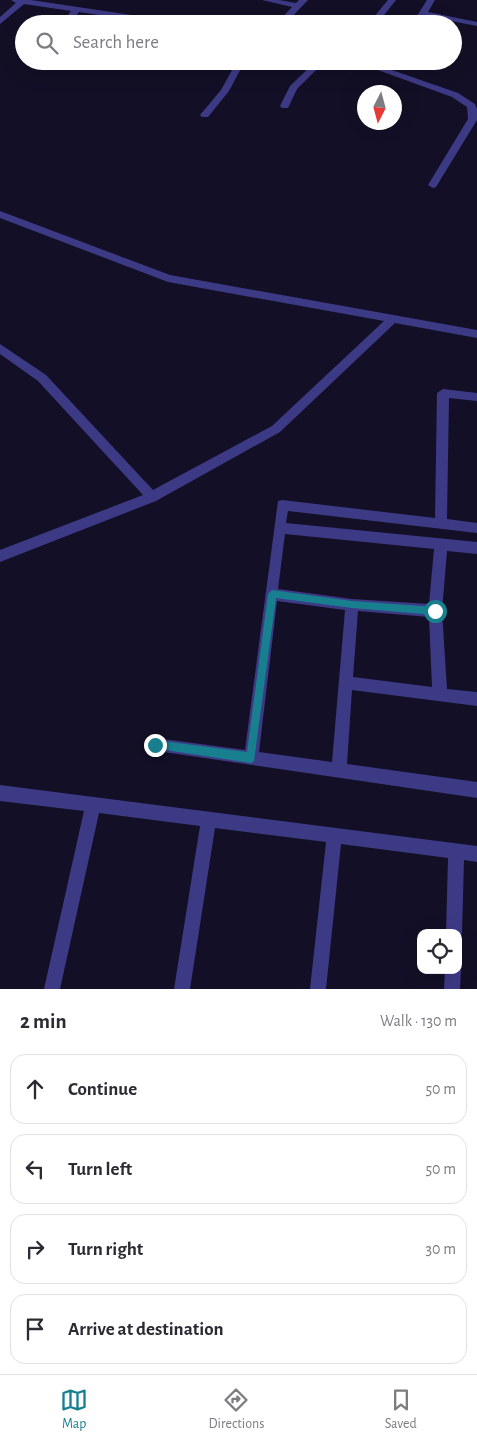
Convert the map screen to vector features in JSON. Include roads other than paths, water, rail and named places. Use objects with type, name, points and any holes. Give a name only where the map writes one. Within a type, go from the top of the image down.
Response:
[{"type":"street","points":[[0,22],[19,0],[117,15]]},
{"type":"street","points":[[266,0],[302,3]]},
{"type":"street","points":[[380,15],[392,0]]},
{"type":"street","points":[[431,0],[422,13],[432,15]]},
{"type":"street","points":[[289,15],[302,3]]},
{"type":"street","points":[[72,15],[76,9]]},
{"type":"street","points":[[462,21],[477,24]]},
{"type":"street","points":[[205,115],[225,91],[236,70]]},
{"type":"street","points":[[285,106],[293,88],[312,70]]},
{"type":"street","points":[[381,70],[456,95],[470,103],[474,111],[473,119],[433,185]]},
{"type":"street","points":[[0,214],[168,278],[477,334]]},
{"type":"street","points":[[0,556],[152,497],[276,429],[394,318]]},
{"type":"street","points":[[0,348],[42,378],[152,497]]},
{"type":"street","points":[[441,524],[444,393],[477,397]]},
{"type":"street","points":[[251,758],[281,528],[282,505],[477,528]]},
{"type":"street","points":[[281,528],[477,548]]},
{"type":"street","points":[[440,694],[435,611],[441,544]]},
{"type":"street","points":[[272,594],[352,604],[435,611]]},
{"type":"street","points":[[339,770],[352,604]]},
{"type":"street","points":[[346,683],[477,699]]},
{"type":"street","points":[[155,745],[477,790]]},
{"type":"street","points":[[0,793],[477,854]]},
{"type":"street","points":[[52,989],[94,805]]},
{"type":"street","points":[[182,989],[209,820]]},
{"type":"street","points":[[318,989],[334,836]]},
{"type":"street","points":[[454,929],[456,852]]},
{"type":"street","points":[[452,974],[452,989]]}]
